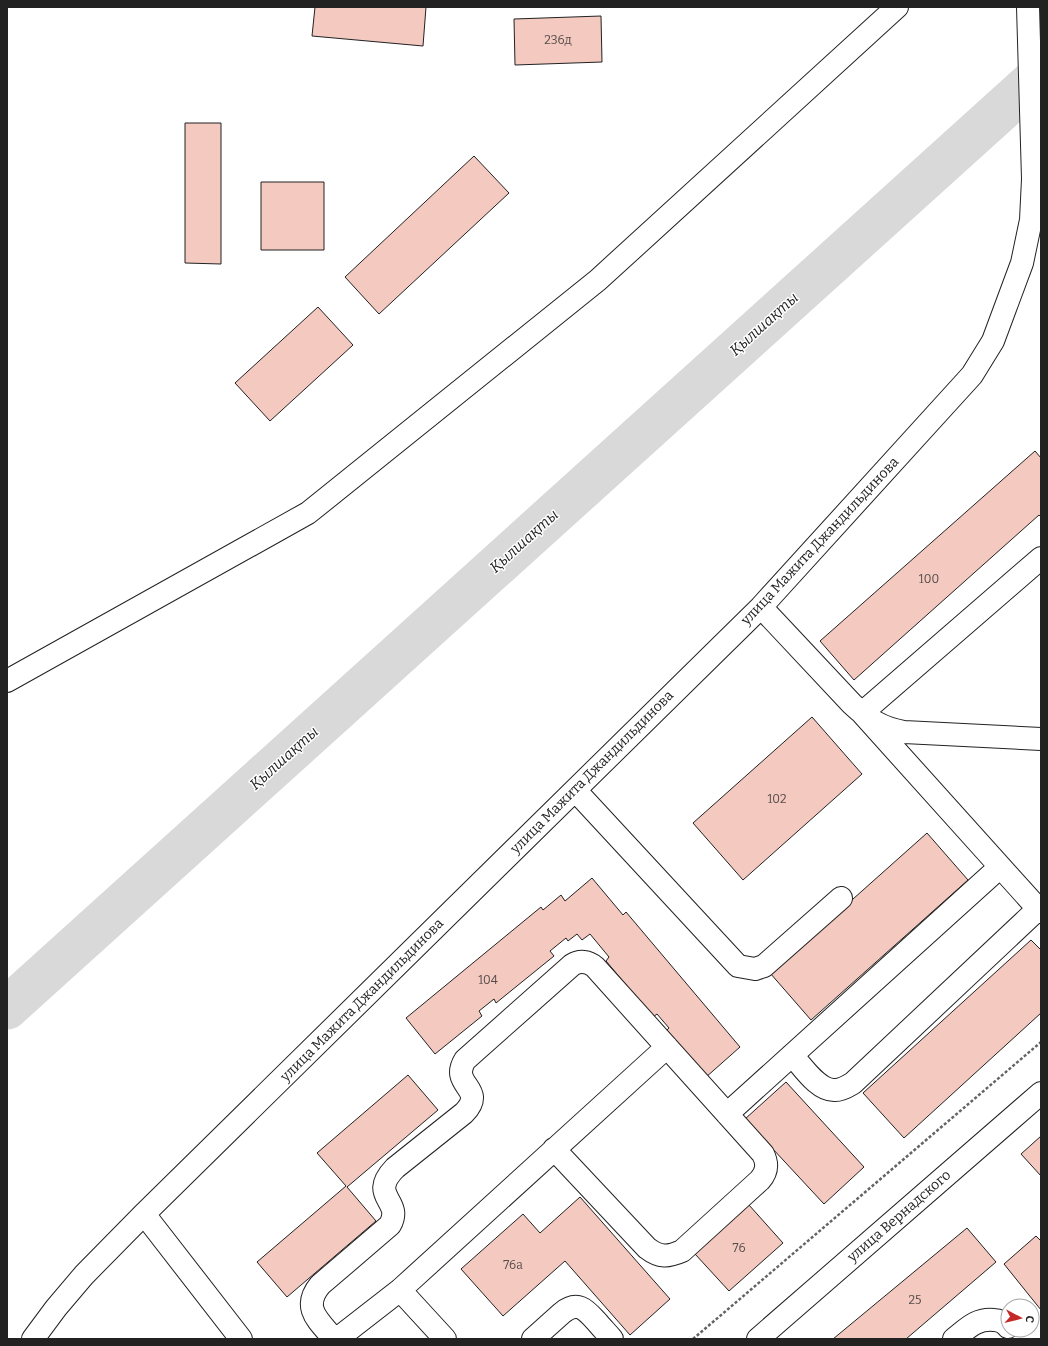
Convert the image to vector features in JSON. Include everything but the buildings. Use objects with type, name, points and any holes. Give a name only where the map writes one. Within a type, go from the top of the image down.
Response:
[{"type":"street","points":[[7,680],[308,513],[598,280],[897,7]]},
{"type":"street","name":"улица Мажита Джандильдинова","points":[[33,1339],[56,1308],[84,1275],[144,1214],[761,607],[972,376],[993,340],[1022,263],[1031,220],[1037,177],[1032,140],[1028,7]]},
{"type":"street","points":[[862,713],[1041,558]]},
{"type":"street","points":[[761,607],[862,713],[1040,911],[853,1083],[845,1088],[835,1090],[826,1089],[818,1084],[792,1055]]},
{"type":"street","points":[[862,713],[883,727],[904,732],[1041,739]]},
{"type":"street","points":[[575,790],[738,966],[755,969],[764,966],[841,898]]},
{"type":"street","points":[[727,1114],[1000,867]]},
{"type":"street","points":[[334,1339],[315,1316],[311,1306],[312,1297],[320,1285],[390,1225],[393,1214],[392,1208],[383,1189],[388,1176],[395,1168],[470,1108],[472,1095],[461,1075],[465,1060],[572,965],[581,961],[588,962],[593,965],[763,1154],[766,1159],[767,1167],[765,1174],[760,1180],[682,1251],[670,1256],[654,1254],[647,1248],[554,1149]]},
{"type":"street","points":[[337,1339],[400,1290],[667,1047]]},
{"type":"street","name":"улица Вернадского","points":[[758,1339],[1041,1093]]},
{"type":"street","points":[[144,1214],[241,1339]]},
{"type":"street","points":[[400,1290],[445,1339]]},
{"type":"street","points":[[533,1339],[562,1313],[573,1306],[585,1309],[612,1339]]},
{"type":"street","points":[[954,1339],[979,1320],[988,1319],[1000,1321]]},
{"type":"path","points":[[693,1339],[1041,1042]]},
{"type":"waterway","name":"Қылшақты","points":[[7,1008],[1041,74]]}]
